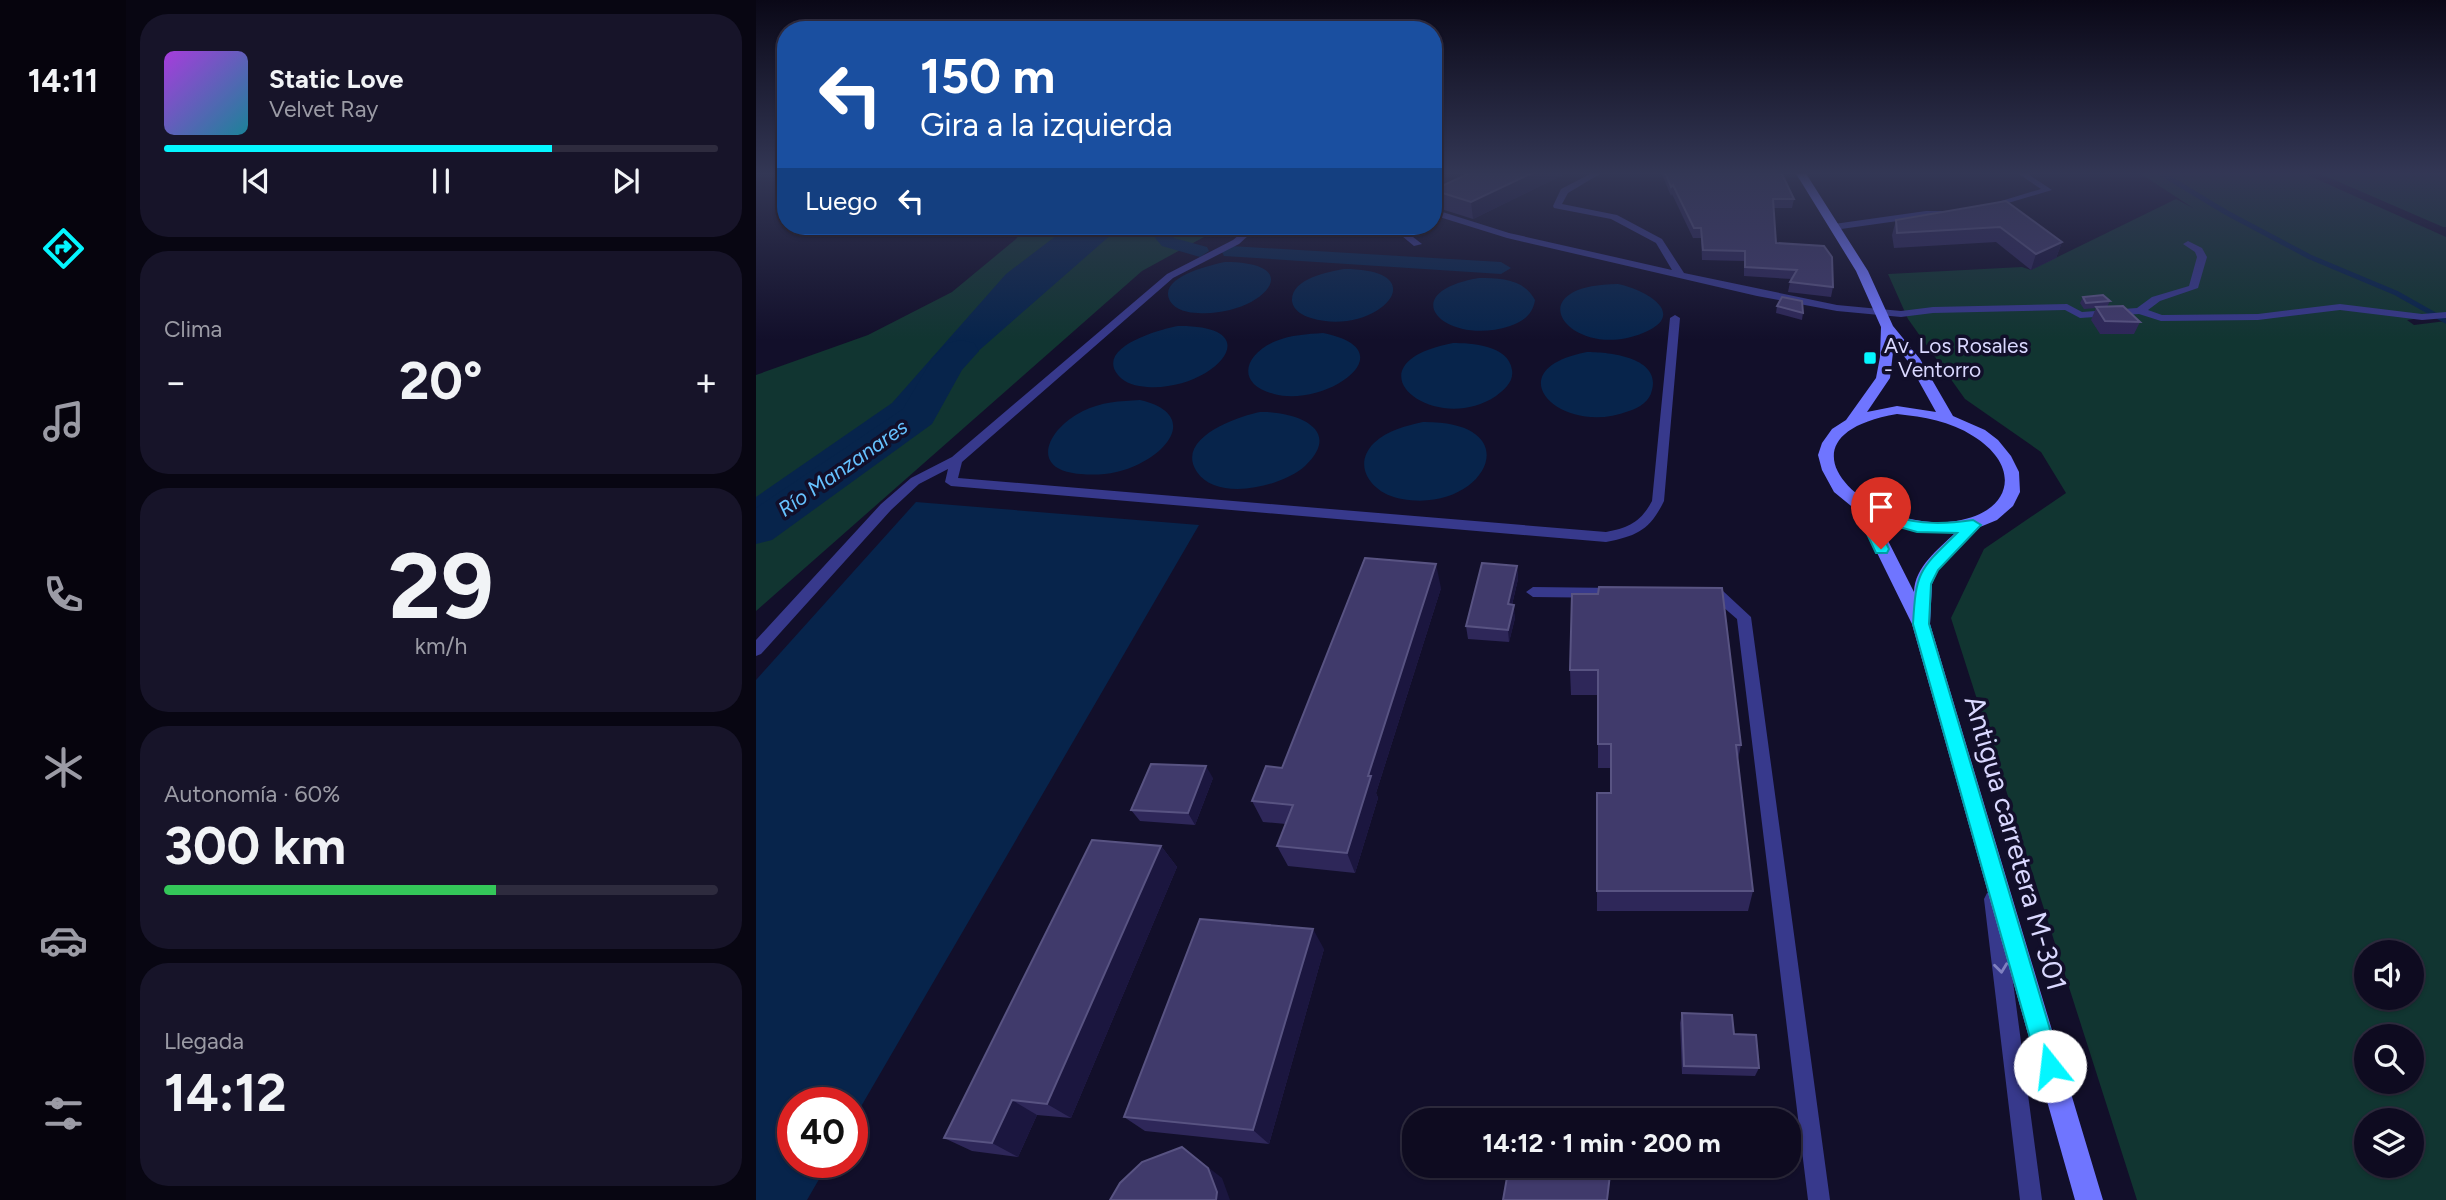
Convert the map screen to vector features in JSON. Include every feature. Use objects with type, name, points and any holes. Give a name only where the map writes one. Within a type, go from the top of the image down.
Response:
[{"type":"street","points":[[1835,228],[1862,271],[1887,327],[1913,359],[1947,418]]},
{"type":"street","points":[[1853,419],[1873,413],[1922,412],[1947,418],[1973,429],[1994,444],[2008,462],[2014,481],[2010,499],[1996,515],[1973,525],[1946,529],[1917,527],[1888,520],[1863,508],[1840,489],[1828,469],[1827,449],[1836,432],[1853,419],[1880,388],[1888,360],[1887,327]]},
{"type":"street","name":"Antigua carretera M-301","points":[[1863,508],[1921,624],[2090,1200]]},
{"type":"street","name":"Antigua carretera M-301","points":[[1921,624],[1923,584],[1931,567],[1973,525]]},
{"type":"lane","points":[[1484,228],[1757,293],[1880,313],[2067,307],[2081,315],[2140,310],[2161,318],[2258,317],[2340,307],[2422,317],[2446,315]]},
{"type":"lane","points":[[1634,228],[1659,241],[1680,275]]},
{"type":"lane","points":[[756,650],[886,507],[915,481],[956,460],[1170,276],[1236,242],[1244,235]]},
{"type":"lane","points":[[1406,235],[1417,244]]},
{"type":"lane","points":[[2140,310],[2156,299],[2193,288],[2202,257],[2199,250],[2188,244]]},
{"type":"lane","points":[[915,481],[1606,537],[1632,533],[1650,519],[1658,501],[1675,318]]},
{"type":"lane","points":[[951,482],[956,460]]},
{"type":"lane","points":[[1533,592],[1639,594]]},
{"type":"lane","points":[[1692,594],[1718,595],[1744,617],[1819,1200]]},
{"type":"lane","points":[[1987,852],[2031,1200]]},
{"type":"green space","points":[[2117,228],[2426,228],[2446,237],[2446,314],[2407,320],[2414,325],[2446,321],[2446,1200],[2137,1200],[1951,618],[1984,549],[2066,493],[2041,452],[1965,399],[1908,319],[1888,274],[2022,267],[2031,270]]},
{"type":"green space","points":[[1019,235],[1208,235],[1142,271],[756,611],[756,375],[868,335],[952,292]]},
{"type":"water","points":[[1057,235],[1111,235],[934,390],[908,427],[756,540],[756,497],[892,403],[1006,274]]},
{"type":"water","points":[[1225,262],[1251,264],[1266,271],[1271,279],[1267,289],[1257,299],[1241,307],[1221,312],[1191,312],[1172,304],[1168,293],[1171,285],[1178,279],[1198,269]]},
{"type":"water","points":[[1344,269],[1373,272],[1389,279],[1393,290],[1388,301],[1376,311],[1357,319],[1335,322],[1311,318],[1296,310],[1292,301],[1293,293],[1298,287],[1312,278]]},
{"type":"water","points":[[1479,278],[1503,279],[1525,288],[1535,300],[1530,313],[1515,324],[1487,331],[1449,324],[1438,316],[1433,305],[1438,295],[1452,285]]},
{"type":"water","points":[[1618,284],[1639,291],[1658,303],[1663,310],[1663,318],[1656,326],[1643,333],[1617,340],[1594,338],[1576,331],[1564,320],[1560,308],[1567,296],[1586,288]]},
{"type":"water","points":[[1178,326],[1207,329],[1223,336],[1228,346],[1223,358],[1211,370],[1171,386],[1139,386],[1118,375],[1113,365],[1115,356],[1122,348],[1145,335]]},
{"type":"water","points":[[1323,333],[1348,341],[1359,352],[1359,363],[1350,375],[1316,393],[1295,396],[1274,394],[1253,383],[1248,369],[1257,353],[1265,347],[1287,337]]},
{"type":"water","points":[[1453,343],[1488,347],[1504,355],[1512,370],[1508,385],[1496,396],[1472,407],[1447,408],[1426,403],[1410,393],[1402,380],[1404,366],[1421,353]]},
{"type":"water","points":[[1587,352],[1619,355],[1641,363],[1649,370],[1653,379],[1649,398],[1633,410],[1604,417],[1581,416],[1561,409],[1547,398],[1541,386],[1544,373],[1559,361]]},
{"type":"water","points":[[1140,400],[1156,405],[1167,413],[1172,421],[1173,430],[1169,439],[1152,457],[1125,470],[1103,474],[1064,471],[1054,465],[1049,457],[1049,447],[1060,427],[1071,418],[1097,406]]},
{"type":"water","points":[[1260,412],[1287,415],[1310,424],[1317,432],[1319,441],[1316,453],[1295,474],[1266,485],[1234,489],[1219,487],[1206,481],[1197,472],[1192,460],[1194,449],[1201,439],[1238,418]]},
{"type":"water","points":[[1423,422],[1457,426],[1477,436],[1486,450],[1484,466],[1474,481],[1456,493],[1431,500],[1402,499],[1382,492],[1365,470],[1367,452],[1385,435]]},
{"type":"water","points":[[916,502],[1199,525],[868,1094],[868,1087],[777,1087],[777,1178],[820,1178],[807,1200],[756,1200],[756,680]]},
{"type":"building","points":[[1701,228],[1775,228],[1776,243],[1824,246],[1832,257],[1833,287],[1790,282],[1797,270],[1745,267],[1745,251],[1703,250]]},
{"type":"building","points":[[1897,228],[1983,228],[1897,233]]},
{"type":"building","points":[[2001,228],[2043,228],[2062,242],[2036,254]]},
{"type":"building","points":[[2103,295],[2110,301],[2086,303],[2083,297]]},
{"type":"building","points":[[1782,297],[1802,301],[1803,313],[1777,306]]},
{"type":"building","points":[[2123,306],[2140,322],[2105,321],[2096,307]]},
{"type":"building","points":[[1365,558],[1436,564],[1368,776],[1371,776],[1347,853],[1277,846],[1293,805],[1252,801],[1266,766],[1282,768]]},
{"type":"building","points":[[1482,563],[1517,566],[1508,604],[1514,605],[1508,630],[1466,626]]},
{"type":"building","points":[[1599,587],[1722,588],[1741,745],[1736,745],[1753,891],[1597,891],[1597,793],[1611,793],[1611,744],[1598,744],[1598,670],[1570,670],[1572,594],[1598,594]]},
{"type":"building","points":[[1151,764],[1206,766],[1188,813],[1131,810]]},
{"type":"building","points":[[1092,840],[1161,846],[1047,1104],[1012,1100],[992,1143],[944,1138]]},
{"type":"building","points":[[1200,919],[1313,929],[1253,1130],[1124,1117]]},
{"type":"building","points":[[1682,1013],[1732,1015],[1734,1034],[1756,1035],[1759,1068],[1684,1066]]},
{"type":"building","points":[[1182,1147],[1208,1168],[1217,1192],[1216,1200],[1110,1200],[1120,1183],[1142,1162]]},
{"type":"building","points":[[1507,1178],[1610,1178],[1607,1200],[1503,1200]]},
{"type":"waterway","points":[[2255,228],[2310,257],[2396,293],[2446,321]]},
{"type":"waterway","points":[[1162,235],[1168,242],[1200,251]]},
{"type":"waterway","points":[[1231,252],[1501,268]]},
{"type":"waterway","name":"Río Manzanares","points":[[756,529],[918,416],[946,365],[961,351]]},
{"type":"place","name":"Av. Los Rosales - Ventorro","points":[[1870,358]]},
{"type":"route","points":[[1881,549],[1863,508],[1888,520],[1917,527],[1946,529],[1973,525],[1931,567],[1923,584],[1921,624],[2050,1066]]}]
